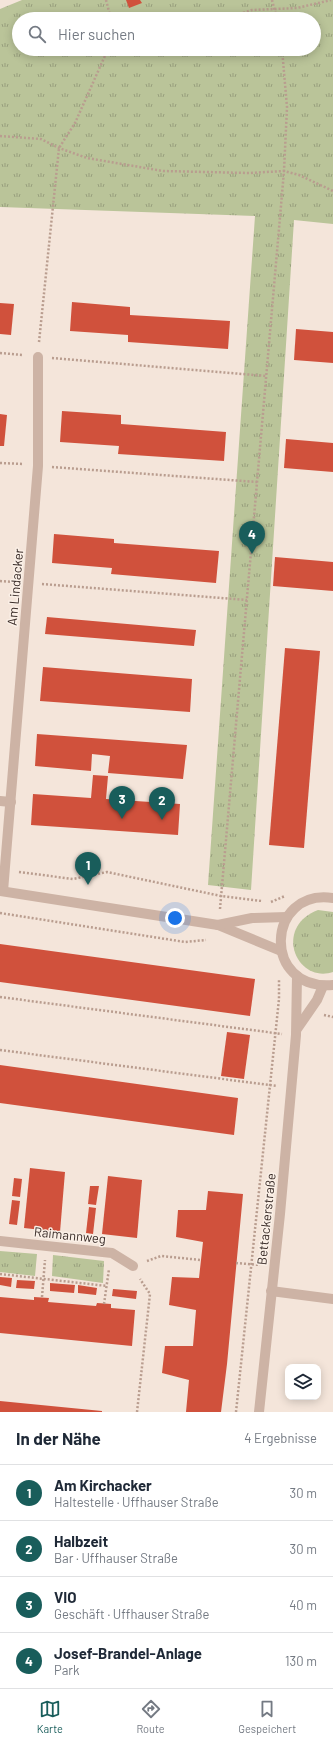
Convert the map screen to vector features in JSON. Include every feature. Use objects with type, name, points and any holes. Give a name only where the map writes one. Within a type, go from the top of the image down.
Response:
[{"type":"street","name":"Am Lindacker","points":[[1,891],[6,870],[38,466],[38,357]]},
{"type":"street","points":[[0,801],[11,802]]},
{"type":"street","points":[[1,891],[218,925],[281,951]]},
{"type":"street","points":[[328,985],[309,983],[297,976],[287,965],[281,951],[281,934],[287,917],[297,907],[309,900],[317,898],[333,898]]},
{"type":"street","points":[[218,925],[252,918],[287,917]]},
{"type":"street","name":"Bettackerstraße","points":[[259,1412],[297,1032],[297,976]]},
{"type":"street","name":"Bettackerstraße","points":[[297,1032],[316,1000],[328,985]]},
{"type":"street","name":"Raimannweg","points":[[0,1241],[112,1253],[133,1266]]},
{"type":"street","points":[[271,1291],[333,1299]]},
{"type":"path","points":[[106,0],[109,12]]},
{"type":"path","points":[[272,0],[276,10]]},
{"type":"path","points":[[246,12],[252,10],[297,8],[331,0]]},
{"type":"path","points":[[38,357],[59,148],[75,123],[105,56]]},
{"type":"path","points":[[206,940],[218,925],[247,600],[284,171],[286,107],[282,56]]},
{"type":"path","points":[[0,136],[42,139],[59,148],[87,158],[163,171],[249,173],[284,171],[299,175],[333,191]]},
{"type":"path","points":[[0,353],[266,376]]},
{"type":"path","points":[[0,463],[257,482]]},
{"type":"path","points":[[0,581],[247,600]]},
{"type":"path","points":[[6,870],[73,879],[107,872],[221,896],[270,902],[288,894]]},
{"type":"path","points":[[0,913],[185,942],[206,940],[213,941]]},
{"type":"path","points":[[236,1412],[269,1085],[276,1033],[280,979],[276,974]]},
{"type":"path","points":[[0,997],[276,1033],[297,1032]]},
{"type":"path","points":[[0,1050],[291,1088]]},
{"type":"path","points":[[42,1297],[46,1246]]},
{"type":"path","points":[[104,1304],[112,1253]]},
{"type":"path","points":[[137,1412],[150,1294],[133,1266],[161,1256],[201,1260]]},
{"type":"path","points":[[236,1263],[274,1266]]},
{"type":"path","points":[[0,1274],[107,1286]]},
{"type":"green space","points":[[22,0],[333,0],[333,224],[294,220],[251,890],[208,885],[255,216],[0,207],[0,9]]},
{"type":"green space","points":[[318,910],[333,912],[333,972],[320,973],[309,970],[300,962],[295,952],[293,940],[296,929],[304,918]]},
{"type":"green space","points":[[0,1251],[37,1254],[35,1276],[0,1272]]},
{"type":"green space","points":[[53,1255],[104,1261],[103,1283],[52,1276]]},
{"type":"building","points":[[126,0],[140,0],[142,3],[129,8]]},
{"type":"building","points":[[72,302],[130,307],[130,315],[230,321],[228,349],[128,342],[128,335],[70,331]]},
{"type":"building","points":[[0,303],[14,304],[11,335],[0,334]]},
{"type":"building","points":[[296,329],[333,332],[333,363],[294,360]]},
{"type":"building","points":[[62,411],[121,415],[121,424],[226,432],[224,461],[118,454],[119,446],[60,442]]},
{"type":"building","points":[[0,414],[7,415],[4,446],[0,446]]},
{"type":"building","points":[[286,439],[333,443],[333,472],[284,468]]},
{"type":"building","points":[[54,534],[114,539],[114,543],[219,551],[216,583],[111,574],[112,568],[52,563]]},
{"type":"building","points":[[275,557],[333,562],[333,591],[273,586]]},
{"type":"building","points":[[47,617],[196,630],[194,646],[45,634]]},
{"type":"building","points":[[285,648],[320,651],[304,848],[269,845]]},
{"type":"building","points":[[43,667],[192,679],[190,712],[40,701]]},
{"type":"building","points":[[37,734],[187,745],[183,779],[108,773],[110,756],[92,754],[91,771],[35,766]]},
{"type":"building","points":[[93,775],[108,776],[106,799],[180,804],[178,835],[31,825],[33,794],[91,798]]},
{"type":"building","points":[[0,944],[255,979],[250,1016],[0,982]]},
{"type":"building","points":[[227,1032],[250,1035],[244,1079],[221,1076]]},
{"type":"building","points":[[0,1065],[238,1098],[234,1135],[0,1103]]},
{"type":"building","points":[[30,1168],[65,1172],[60,1232],[24,1228]]},
{"type":"building","points":[[108,1176],[142,1180],[137,1238],[102,1234]]},
{"type":"building","points":[[14,1178],[22,1179],[20,1197],[12,1196]]},
{"type":"building","points":[[90,1186],[99,1186],[96,1205],[88,1204]]},
{"type":"building","points":[[208,1191],[243,1194],[227,1364],[221,1412],[186,1412],[189,1380],[162,1373],[165,1346],[193,1346],[196,1310],[169,1305],[172,1277],[199,1278],[203,1242],[176,1237],[178,1210],[206,1210]]},
{"type":"building","points":[[12,1200],[20,1201],[17,1225],[9,1224]]},
{"type":"building","points":[[89,1207],[96,1208],[93,1234],[86,1233]]},
{"type":"building","points":[[0,1277],[12,1278],[11,1287],[0,1285]]},
{"type":"building","points":[[17,1280],[35,1281],[34,1289],[16,1288]]},
{"type":"building","points":[[50,1283],[75,1285],[74,1293],[50,1291]]},
{"type":"building","points":[[78,1285],[97,1288],[96,1295],[78,1293]]},
{"type":"building","points":[[113,1289],[137,1291],[136,1299],[112,1296]]},
{"type":"building","points":[[0,1297],[34,1300],[34,1297],[49,1298],[48,1302],[96,1306],[97,1303],[111,1304],[111,1308],[135,1310],[132,1346],[0,1333]]},
{"type":"building","points":[[0,1401],[102,1411],[102,1412],[0,1412]]},
{"type":"place","name":"Josef-Brandel-Anlage","points":[[252,554]]},
{"type":"place","name":"VIO","points":[[122,819]]},
{"type":"place","name":"Halbzeit","points":[[162,820]]},
{"type":"place","name":"Am Kirchacker","points":[[88,885]]}]
